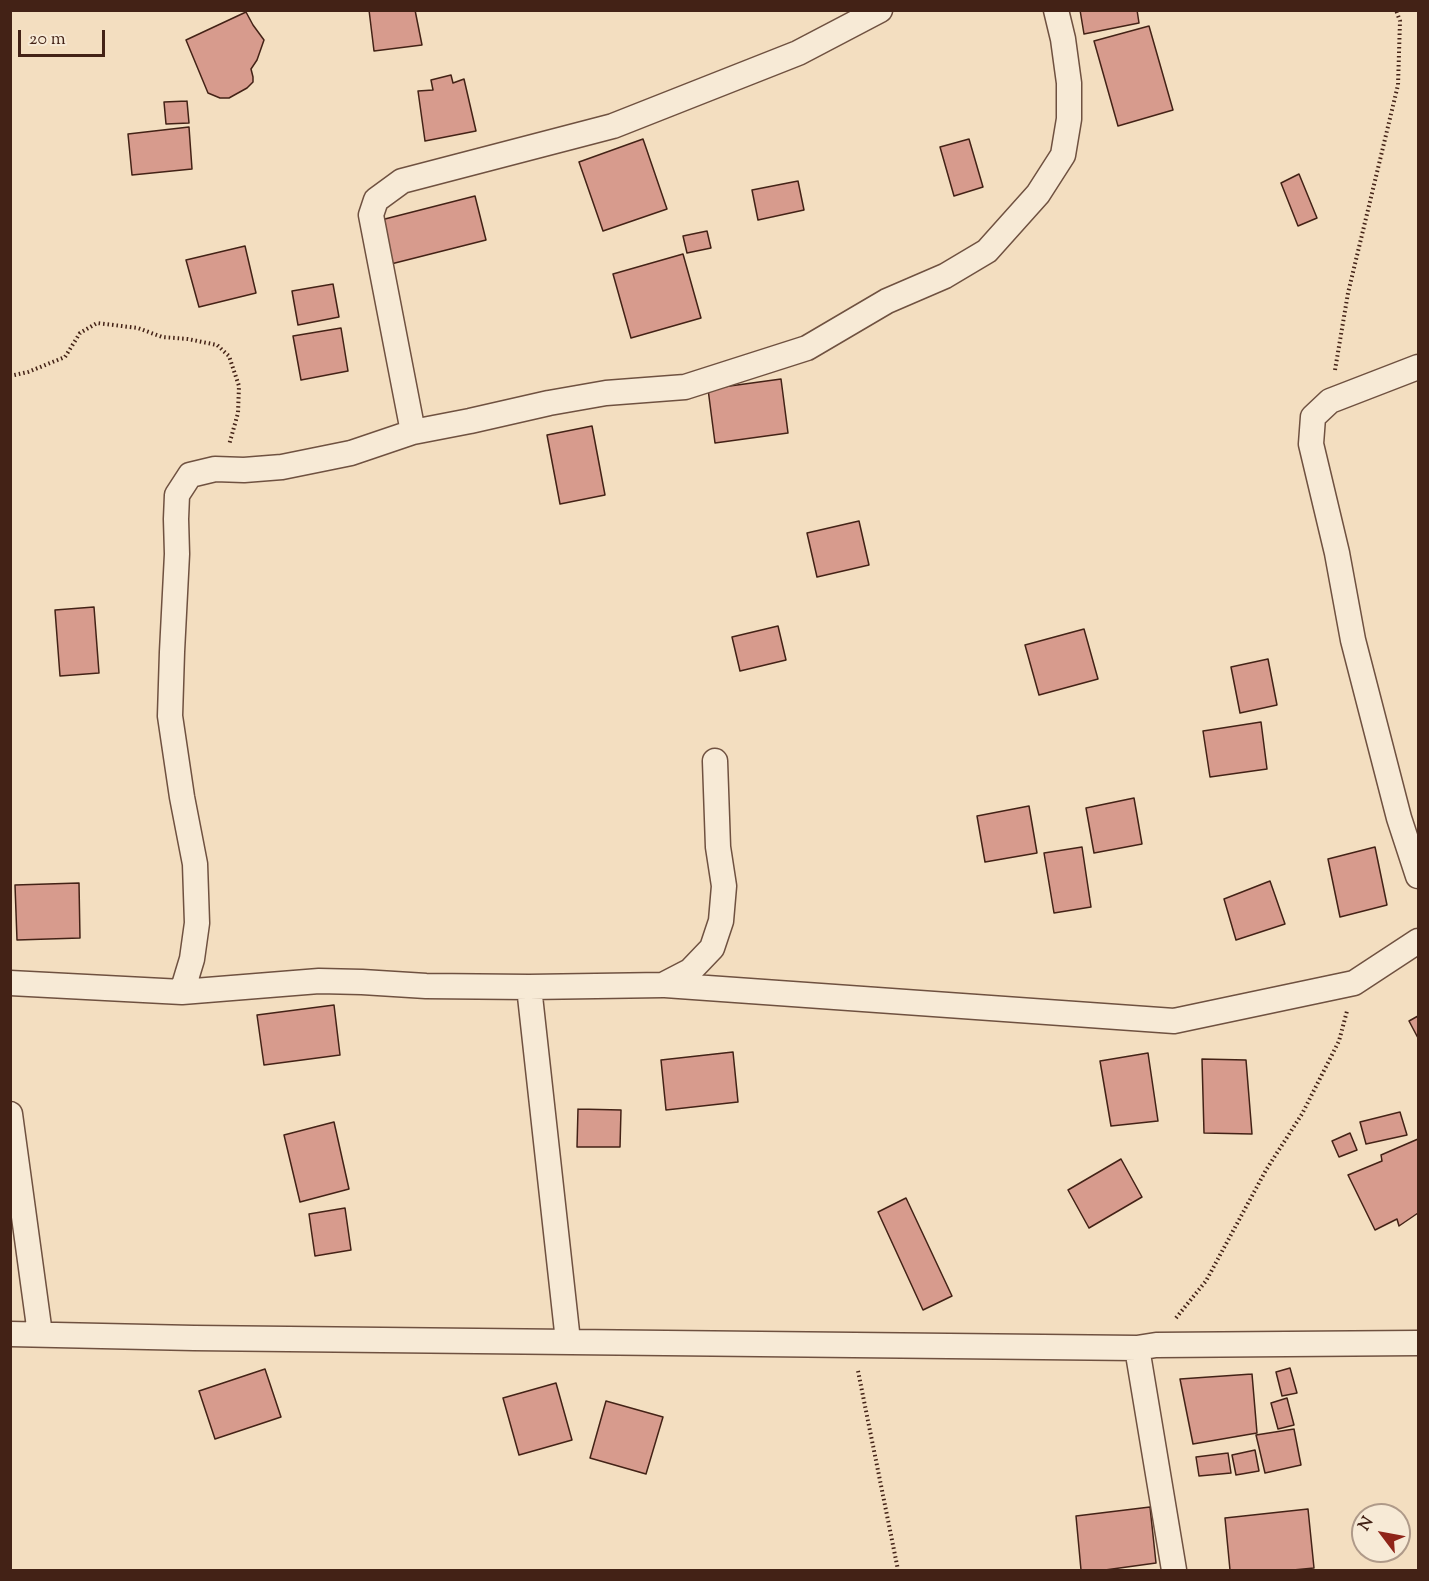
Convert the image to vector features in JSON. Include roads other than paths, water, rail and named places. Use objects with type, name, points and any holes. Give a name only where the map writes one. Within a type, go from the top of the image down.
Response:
[{"type":"street","points":[[413,432],[371,215],[376,200],[402,181],[613,126],[798,53],[880,10]]},
{"type":"street","points":[[182,992],[192,959],[197,923],[195,864],[170,716],[177,554],[177,495],[190,475],[215,469],[244,470],[282,467],[351,453],[413,432],[549,403],[606,393],[685,387],[807,348],[887,301],[945,276],[987,251],[1038,194],[1063,155],[1069,119],[1069,83],[1063,39],[1056,10]]},
{"type":"street","points":[[1419,367],[1330,401],[1313,417],[1311,444],[1337,553],[1353,640],[1399,818],[1419,876]]},
{"type":"street","points":[[663,985],[690,971],[712,948],[722,921],[724,886],[718,847],[716,761]]},
{"type":"street","points":[[10,983],[182,992],[319,981],[426,986],[663,985],[1174,1021],[1354,983],[1419,941]]},
{"type":"street","points":[[530,987],[568,1341]]},
{"type":"street","points":[[10,1114],[40,1334]]},
{"type":"street","points":[[10,1334],[853,1345],[1147,1346],[1419,1343]]},
{"type":"street","points":[[1147,1346],[1174,1570]]}]
